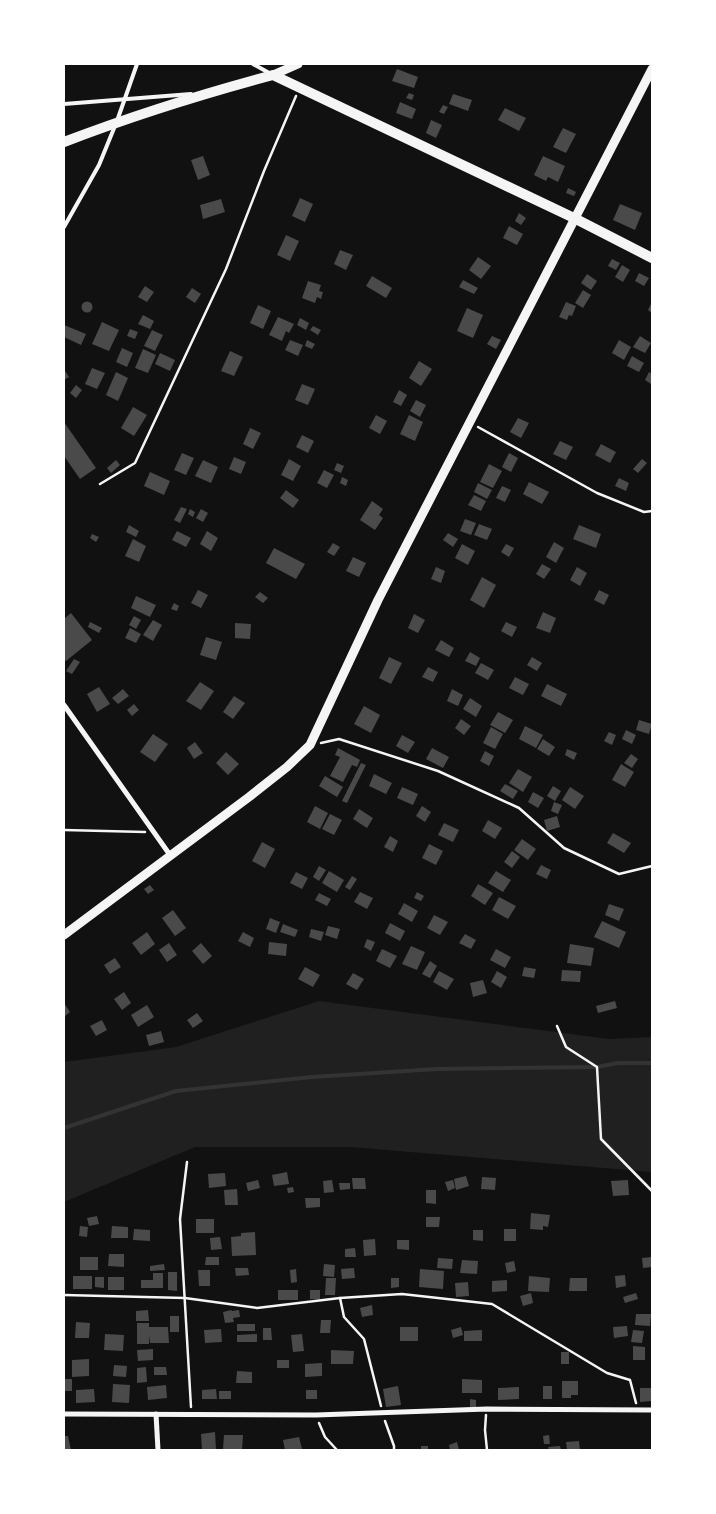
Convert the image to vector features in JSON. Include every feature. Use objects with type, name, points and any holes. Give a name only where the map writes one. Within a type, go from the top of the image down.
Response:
[{"type":"main road","points":[[64,142],[117,121],[206,93],[273,75],[574,218],[652,258]]},
{"type":"street","points":[[273,75],[298,64]]},
{"type":"street","points":[[64,935],[249,797],[287,767],[310,745],[378,600],[652,69]]},
{"type":"street","points":[[64,705],[170,855]]},
{"type":"street","points":[[64,1414],[316,1414],[487,1409],[652,1410]]},
{"type":"street","points":[[156,1414],[158,1450]]},
{"type":"lane","points":[[64,227],[99,165],[137,64]]},
{"type":"lane","points":[[253,64],[273,75]]},
{"type":"lane","points":[[64,104],[206,93]]},
{"type":"path","points":[[100,484],[135,463],[226,269],[299,88]]},
{"type":"path","points":[[471,423],[597,493],[644,512],[652,511]]},
{"type":"path","points":[[310,745],[339,739],[438,771],[519,808],[564,848],[620,874],[652,866]]},
{"type":"path","points":[[64,830],[152,832]]},
{"type":"path","points":[[557,1026],[566,1047],[597,1067],[601,1139],[652,1191]]},
{"type":"path","points":[[188,1162],[180,1219],[192,1413]]},
{"type":"path","points":[[64,1295],[184,1298],[257,1308],[340,1298],[402,1294],[492,1304],[607,1373],[630,1380],[637,1410]]},
{"type":"path","points":[[340,1298],[344,1317],[364,1339],[382,1412],[394,1450]]},
{"type":"path","points":[[487,1409],[485,1430],[487,1450]]},
{"type":"path","points":[[316,1414],[325,1437],[337,1450]]},
{"type":"shaded area","points":[[319,1001],[609,1039],[652,1037],[652,1172],[350,1147],[195,1147],[64,1202],[64,1062],[176,1047]]},
{"type":"building","points":[[397,69],[418,77],[414,88],[392,81]]},
{"type":"building","points":[[409,93],[414,95],[412,100],[406,98]]},
{"type":"building","points":[[453,94],[472,100],[468,111],[449,104]]},
{"type":"building","points":[[400,102],[416,109],[412,119],[396,113]]},
{"type":"building","points":[[443,105],[448,107],[444,114],[439,112]]},
{"type":"building","points":[[505,108],[526,118],[519,131],[498,120]]},
{"type":"building","points":[[431,120],[442,125],[436,138],[426,133]]},
{"type":"building","points":[[563,128],[576,134],[566,153],[553,147]]},
{"type":"building","points":[[203,156],[210,175],[198,180],[191,160]]},
{"type":"building","points":[[543,156],[565,166],[558,182],[548,177],[546,181],[534,175]]},
{"type":"building","points":[[568,188],[576,192],[574,196],[566,193]]},
{"type":"building","points":[[300,198],[313,204],[305,222],[292,216]]},
{"type":"building","points":[[221,199],[225,212],[203,219],[200,205]]},
{"type":"building","points":[[620,204],[642,213],[635,230],[613,220]]},
{"type":"building","points":[[519,213],[526,218],[521,225],[515,221]]},
{"type":"building","points":[[509,226],[523,234],[517,245],[503,238]]},
{"type":"building","points":[[286,235],[299,241],[290,261],[277,255]]},
{"type":"building","points":[[340,250],[353,255],[346,270],[334,264]]},
{"type":"building","points":[[478,257],[491,266],[481,279],[469,270]]},
{"type":"building","points":[[612,259],[620,263],[616,270],[608,266]]},
{"type":"building","points":[[622,265],[630,270],[623,282],[615,277]]},
{"type":"building","points":[[639,273],[649,278],[644,286],[635,281]]},
{"type":"building","points":[[587,274],[597,281],[591,290],[581,283]]},
{"type":"building","points":[[372,276],[392,288],[386,298],[366,286]]},
{"type":"building","points":[[463,280],[478,288],[474,294],[459,287]]},
{"type":"building","points":[[308,281],[321,285],[319,291],[323,292],[321,299],[317,297],[315,303],[302,298]]},
{"type":"building","points":[[145,286],[154,292],[147,302],[138,297]]},
{"type":"building","points":[[192,288],[201,294],[195,303],[186,297]]},
{"type":"building","points":[[583,290],[591,295],[583,308],[575,303]]},
{"type":"building","points":[[85,302],[89,302],[92,307],[91,311],[85,312],[82,309],[82,305]]},
{"type":"building","points":[[566,302],[576,306],[572,316],[569,315],[567,320],[559,317]]},
{"type":"building","points":[[652,302],[652,313],[648,310]]},
{"type":"building","points":[[258,305],[271,311],[263,329],[250,323]]},
{"type":"building","points":[[467,308],[483,315],[473,338],[457,331]]},
{"type":"building","points":[[143,315],[154,321],[150,329],[138,324]]},
{"type":"building","points":[[278,317],[294,324],[289,333],[286,331],[282,341],[269,335]]},
{"type":"building","points":[[300,318],[309,323],[306,330],[297,325]]},
{"type":"building","points":[[102,322],[119,330],[109,351],[92,344]]},
{"type":"building","points":[[64,325],[86,334],[81,345],[64,337]]},
{"type":"building","points":[[313,326],[321,330],[318,335],[310,330]]},
{"type":"building","points":[[130,329],[138,332],[135,339],[127,336]]},
{"type":"building","points":[[152,330],[163,335],[155,351],[144,346]]},
{"type":"building","points":[[492,336],[501,340],[496,349],[487,344]]},
{"type":"building","points":[[640,336],[651,343],[645,353],[633,347]]},
{"type":"building","points":[[290,340],[303,345],[298,356],[285,350]]},
{"type":"building","points":[[307,340],[315,344],[312,349],[305,346]]},
{"type":"building","points":[[619,340],[631,347],[624,360],[612,353]]},
{"type":"building","points":[[122,348],[133,353],[127,367],[116,362]]},
{"type":"building","points":[[143,349],[156,355],[148,373],[135,368]]},
{"type":"building","points":[[230,351],[243,357],[234,376],[221,371]]},
{"type":"building","points":[[160,353],[175,360],[170,371],[155,364]]},
{"type":"building","points":[[632,356],[644,363],[639,372],[627,366]]},
{"type":"building","points":[[419,361],[432,369],[421,386],[409,378]]},
{"type":"building","points":[[92,368],[105,373],[97,389],[85,384]]},
{"type":"building","points":[[64,369],[69,377],[64,380]]},
{"type":"building","points":[[116,372],[128,378],[118,401],[106,395]]},
{"type":"building","points":[[649,372],[652,374],[651,384],[645,380]]},
{"type":"building","points":[[302,384],[315,389],[308,405],[295,400]]},
{"type":"building","points":[[76,385],[82,390],[76,398],[70,393]]},
{"type":"building","points":[[399,390],[407,395],[401,406],[393,402]]},
{"type":"building","points":[[416,400],[426,405],[420,417],[410,411]]},
{"type":"building","points":[[133,407],[147,415],[134,436],[121,428]]},
{"type":"building","points":[[376,415],[387,421],[380,434],[369,428]]},
{"type":"building","points":[[409,415],[423,422],[415,441],[400,434]]},
{"type":"building","points":[[518,418],[529,423],[521,438],[510,432]]},
{"type":"building","points":[[64,422],[96,468],[80,479],[64,456]]},
{"type":"building","points":[[250,428],[261,433],[253,449],[243,444]]},
{"type":"building","points":[[302,435],[314,441],[308,453],[296,447]]},
{"type":"building","points":[[560,441],[573,447],[566,460],[553,454]]},
{"type":"building","points":[[601,444],[616,452],[610,463],[595,455]]},
{"type":"building","points":[[182,453],[194,458],[186,475],[174,470]]},
{"type":"building","points":[[509,453],[518,458],[511,472],[502,467]]},
{"type":"building","points":[[234,457],[246,462],[241,474],[229,469]]},
{"type":"building","points":[[289,459],[301,466],[293,481],[281,475]]},
{"type":"building","points":[[642,459],[647,463],[638,473],[633,469]]},
{"type":"building","points":[[116,460],[120,465],[111,473],[107,468]]},
{"type":"building","points":[[203,460],[218,467],[211,483],[195,476]]},
{"type":"building","points":[[337,463],[344,466],[341,473],[334,470]]},
{"type":"building","points":[[489,464],[502,471],[493,488],[480,482]]},
{"type":"building","points":[[324,470],[334,475],[327,488],[317,483]]},
{"type":"building","points":[[150,472],[170,481],[164,495],[144,486]]},
{"type":"building","points":[[342,477],[348,480],[346,486],[340,483]]},
{"type":"building","points":[[619,478],[629,483],[626,491],[615,486]]},
{"type":"building","points":[[529,482],[549,492],[542,504],[523,494]]},
{"type":"building","points":[[478,483],[492,490],[487,499],[474,492]]},
{"type":"building","points":[[502,486],[511,490],[505,502],[496,498]]},
{"type":"building","points":[[286,490],[299,500],[293,508],[280,498]]},
{"type":"building","points":[[474,495],[486,501],[481,511],[468,505]]},
{"type":"building","points":[[372,501],[383,509],[379,515],[383,518],[375,530],[360,520]]},
{"type":"building","points":[[181,507],[187,509],[180,523],[174,520]]},
{"type":"building","points":[[190,509],[195,512],[193,517],[188,514]]},
{"type":"building","points":[[201,509],[208,513],[203,522],[196,518]]},
{"type":"building","points":[[465,519],[476,523],[471,535],[460,531]]},
{"type":"building","points":[[479,524],[492,529],[487,540],[474,535]]},
{"type":"building","points":[[129,525],[139,531],[136,537],[126,532]]},
{"type":"building","points":[[579,525],[601,534],[596,548],[573,539]]},
{"type":"building","points":[[177,531],[191,538],[186,547],[172,540]]},
{"type":"building","points":[[207,531],[218,538],[211,551],[200,544]]},
{"type":"building","points":[[448,533],[458,539],[453,547],[443,540]]},
{"type":"building","points":[[92,534],[99,537],[96,542],[90,538]]},
{"type":"building","points":[[133,539],[146,546],[139,562],[125,556]]},
{"type":"building","points":[[554,542],[564,548],[556,563],[546,557]]},
{"type":"building","points":[[333,543],[340,547],[334,556],[327,552]]},
{"type":"building","points":[[462,544],[475,551],[468,565],[455,558]]},
{"type":"building","points":[[506,544],[514,548],[509,557],[501,552]]},
{"type":"building","points":[[274,548],[305,564],[296,579],[266,563]]},
{"type":"building","points":[[353,557],[366,563],[359,577],[346,571]]},
{"type":"building","points":[[542,564],[551,569],[544,579],[536,574]]},
{"type":"building","points":[[436,567],[445,571],[441,583],[431,579]]},
{"type":"building","points":[[577,567],[587,573],[580,586],[570,580]]},
{"type":"building","points":[[482,577],[496,585],[484,608],[470,600]]},
{"type":"building","points":[[198,590],[208,595],[201,608],[191,603]]},
{"type":"building","points":[[599,590],[609,595],[604,605],[594,600]]},
{"type":"building","points":[[260,592],[268,598],[263,603],[255,597]]},
{"type":"building","points":[[136,596],[156,605],[150,617],[131,608]]},
{"type":"building","points":[[174,603],[179,606],[177,611],[171,609]]},
{"type":"building","points":[[543,612],[556,618],[550,633],[536,628]]},
{"type":"building","points":[[71,613],[92,640],[66,661],[64,659],[64,619]]},
{"type":"building","points":[[414,614],[425,620],[418,633],[408,628]]},
{"type":"building","points":[[134,616],[141,620],[136,629],[129,625]]},
{"type":"building","points":[[153,620],[162,625],[153,641],[143,635]]},
{"type":"building","points":[[90,622],[102,628],[99,633],[88,627]]},
{"type":"building","points":[[506,622],[517,627],[512,637],[501,631]]},
{"type":"building","points":[[235,623],[251,624],[250,639],[235,638]]},
{"type":"building","points":[[130,628],[141,634],[136,643],[125,638]]},
{"type":"building","points":[[206,637],[222,642],[216,660],[200,655]]},
{"type":"building","points":[[441,640],[454,648],[449,657],[435,650]]},
{"type":"building","points":[[470,652],[480,658],[476,666],[465,661]]},
{"type":"building","points":[[389,657],[402,663],[391,684],[379,678]]},
{"type":"building","points":[[532,657],[542,663],[537,671],[527,665]]},
{"type":"building","points":[[74,659],[80,662],[72,674],[66,671]]},
{"type":"building","points":[[481,663],[494,670],[488,680],[475,673]]},
{"type":"building","points":[[428,667],[438,672],[433,682],[422,677]]},
{"type":"building","points":[[515,677],[529,684],[523,695],[509,688]]},
{"type":"building","points":[[200,682],[214,691],[201,710],[186,701]]},
{"type":"building","points":[[547,684],[567,694],[561,706],[541,696]]},
{"type":"building","points":[[99,687],[110,704],[97,712],[87,694]]},
{"type":"building","points":[[123,689],[129,696],[118,704],[112,698]]},
{"type":"building","points":[[452,689],[463,695],[458,706],[447,701]]},
{"type":"building","points":[[234,696],[245,703],[233,719],[223,712]]},
{"type":"building","points":[[470,698],[482,706],[476,717],[463,709]]},
{"type":"building","points":[[134,704],[139,710],[132,716],[127,710]]},
{"type":"building","points":[[364,706],[380,715],[371,733],[354,724]]},
{"type":"building","points":[[498,712],[513,720],[505,733],[490,725]]},
{"type":"building","points":[[461,719],[471,726],[464,735],[455,728]]},
{"type":"building","points":[[639,720],[652,724],[649,734],[636,730]]},
{"type":"building","points":[[525,726],[543,735],[536,748],[519,739]]},
{"type":"building","points":[[491,727],[503,734],[495,749],[483,743]]},
{"type":"building","points":[[626,730],[636,735],[632,744],[622,739]]},
{"type":"building","points":[[609,732],[616,735],[612,745],[604,741]]},
{"type":"building","points":[[153,734],[168,744],[155,762],[140,752]]},
{"type":"building","points":[[402,735],[415,742],[408,753],[396,746]]},
{"type":"building","points":[[543,739],[555,747],[549,756],[537,749]]},
{"type":"building","points":[[195,742],[203,753],[194,759],[187,748]]},
{"type":"building","points":[[338,748],[360,760],[357,767],[352,765],[343,782],[330,776],[340,757],[335,755]]},
{"type":"building","points":[[432,748],[449,757],[443,768],[426,759]]},
{"type":"building","points":[[567,749],[577,753],[574,760],[565,755]]},
{"type":"building","points":[[485,751],[494,756],[489,766],[480,761]]},
{"type":"building","points":[[226,752],[239,764],[228,775],[216,763]]},
{"type":"building","points":[[631,754],[638,759],[632,768],[624,763]]},
{"type":"building","points":[[361,763],[366,765],[347,803],[342,801]]},
{"type":"building","points":[[621,764],[634,772],[625,787],[612,780]]},
{"type":"building","points":[[518,769],[532,777],[523,792],[509,783]]},
{"type":"building","points":[[374,774],[392,783],[386,794],[369,786]]},
{"type":"building","points":[[325,776],[343,787],[337,797],[319,786]]},
{"type":"building","points":[[505,784],[518,791],[513,799],[500,791]]},
{"type":"building","points":[[553,786],[561,791],[555,801],[547,796]]},
{"type":"building","points":[[402,787],[418,794],[413,805],[397,798]]},
{"type":"building","points":[[570,787],[584,796],[575,809],[562,800]]},
{"type":"building","points":[[533,792],[544,798],[538,808],[528,802]]},
{"type":"building","points":[[554,802],[562,805],[558,814],[551,811]]},
{"type":"building","points":[[315,806],[328,813],[320,829],[307,822]]},
{"type":"building","points":[[422,806],[431,812],[425,822],[416,816]]},
{"type":"building","points":[[359,809],[373,818],[367,828],[353,819]]},
{"type":"building","points":[[330,814],[342,820],[334,835],[322,829]]},
{"type":"building","points":[[557,816],[560,827],[547,831],[544,820]]},
{"type":"building","points":[[488,820],[502,828],[495,839],[482,831]]},
{"type":"building","points":[[444,823],[459,830],[453,842],[438,835]]},
{"type":"building","points":[[613,833],[631,843],[624,853],[607,843]]},
{"type":"building","points":[[390,836],[398,841],[393,852],[384,847]]},
{"type":"building","points":[[522,839],[536,849],[528,860],[514,850]]},
{"type":"building","points":[[262,842],[275,849],[265,868],[252,861]]},
{"type":"building","points":[[429,844],[443,851],[436,865],[422,858]]},
{"type":"building","points":[[512,851],[520,857],[512,868],[504,862]]},
{"type":"building","points":[[541,865],[551,870],[547,879],[536,874]]},
{"type":"building","points":[[319,866],[326,870],[319,881],[313,877]]},
{"type":"building","points":[[329,871],[344,880],[337,892],[322,883]]},
{"type":"building","points":[[496,871],[511,880],[503,892],[488,883]]},
{"type":"building","points":[[296,872],[308,878],[302,889],[290,883]]},
{"type":"building","points":[[352,876],[357,879],[350,890],[345,887]]},
{"type":"building","points":[[478,884],[493,893],[485,905],[471,896]]},
{"type":"building","points":[[150,885],[154,890],[148,894],[144,889]]},
{"type":"building","points":[[360,892],[373,898],[367,909],[354,902]]},
{"type":"building","points":[[417,892],[424,896],[421,901],[414,898]]},
{"type":"building","points":[[319,893],[331,899],[327,906],[315,900]]},
{"type":"building","points":[[499,897],[516,906],[508,919],[492,910]]},
{"type":"building","points":[[404,903],[418,911],[412,922],[398,914]]},
{"type":"building","points":[[609,904],[624,909],[619,921],[605,915]]},
{"type":"building","points":[[173,910],[186,928],[175,936],[162,918]]},
{"type":"building","points":[[434,915],[448,922],[440,935],[427,928]]},
{"type":"building","points":[[270,918],[280,922],[276,933],[266,929]]},
{"type":"building","points":[[602,921],[626,932],[619,948],[594,937]]},
{"type":"building","points":[[390,923],[405,931],[400,941],[385,933]]},
{"type":"building","points":[[283,924],[298,930],[295,937],[280,932]]},
{"type":"building","points":[[328,926],[340,929],[337,939],[325,935]]},
{"type":"building","points":[[311,929],[324,932],[321,941],[309,937]]},
{"type":"building","points":[[147,932],[155,944],[141,955],[132,943]]},
{"type":"building","points":[[243,932],[254,938],[250,947],[238,941]]},
{"type":"building","points":[[465,934],[476,940],[471,949],[459,943]]},
{"type":"building","points":[[367,939],[375,942],[371,951],[364,947]]},
{"type":"building","points":[[269,942],[287,944],[286,956],[268,954]]},
{"type":"building","points":[[169,943],[177,955],[167,962],[159,950]]},
{"type":"building","points":[[201,943],[212,956],[203,964],[192,951]]},
{"type":"building","points":[[570,944],[594,948],[591,966],[567,963]]},
{"type":"building","points":[[411,946],[425,952],[417,970],[402,964]]},
{"type":"building","points":[[382,949],[397,956],[390,968],[376,961]]},
{"type":"building","points":[[496,949],[511,957],[505,968],[490,960]]},
{"type":"building","points":[[115,958],[121,967],[110,974],[104,965]]},
{"type":"building","points":[[430,961],[437,966],[430,978],[422,974]]},
{"type":"building","points":[[305,967],[320,975],[313,987],[298,979]]},
{"type":"building","points":[[524,967],[536,969],[534,978],[522,976]]},
{"type":"building","points":[[562,970],[581,971],[580,982],[561,981]]},
{"type":"building","points":[[439,971],[454,979],[447,990],[433,982]]},
{"type":"building","points":[[497,971],[507,977],[501,988],[491,982]]},
{"type":"building","points":[[353,973],[364,979],[357,990],[346,984]]},
{"type":"building","points":[[483,980],[487,993],[473,997],[470,983]]},
{"type":"building","points":[[124,992],[131,1003],[122,1010],[114,999]]},
{"type":"building","points":[[615,1001],[617,1008],[598,1013],[596,1006]]},
{"type":"building","points":[[64,1003],[70,1012],[64,1017]]},
{"type":"building","points":[[147,1005],[154,1017],[138,1027],[131,1015]]},
{"type":"building","points":[[197,1013],[203,1021],[193,1028],[187,1020]]},
{"type":"building","points":[[102,1020],[107,1030],[96,1036],[90,1026]]},
{"type":"building","points":[[161,1031],[164,1042],[149,1046],[146,1035]]},
{"type":"building","points":[[287,1172],[289,1184],[274,1186],[272,1175]]},
{"type":"building","points":[[225,1173],[226,1186],[209,1188],[208,1174]]},
{"type":"building","points":[[466,1176],[469,1186],[456,1190],[454,1179]]},
{"type":"building","points":[[482,1177],[496,1178],[495,1190],[481,1189]]},
{"type":"building","points":[[352,1178],[365,1178],[366,1189],[353,1189]]},
{"type":"building","points":[[258,1180],[260,1188],[248,1191],[246,1183]]},
{"type":"building","points":[[332,1180],[334,1192],[324,1193],[323,1181]]},
{"type":"building","points":[[453,1180],[455,1188],[448,1191],[445,1182]]},
{"type":"building","points":[[628,1180],[629,1195],[613,1196],[611,1181]]},
{"type":"building","points":[[339,1183],[350,1183],[350,1189],[340,1190]]},
{"type":"building","points":[[293,1187],[294,1192],[288,1193],[287,1188]]},
{"type":"building","points":[[237,1189],[238,1205],[225,1205],[224,1190]]},
{"type":"building","points":[[426,1190],[436,1190],[436,1204],[426,1203]]},
{"type":"building","points":[[305,1198],[320,1198],[320,1207],[306,1208]]},
{"type":"building","points":[[531,1213],[550,1215],[548,1227],[543,1226],[543,1230],[530,1229]]},
{"type":"building","points":[[97,1216],[99,1224],[89,1226],[87,1218]]},
{"type":"building","points":[[426,1217],[440,1217],[439,1227],[426,1227]]},
{"type":"building","points":[[196,1219],[214,1219],[214,1233],[196,1233]]},
{"type":"building","points":[[80,1226],[88,1227],[87,1237],[79,1236]]},
{"type":"building","points":[[112,1226],[128,1227],[128,1238],[111,1238]]},
{"type":"building","points":[[134,1229],[150,1230],[150,1241],[133,1240]]},
{"type":"building","points":[[504,1229],[516,1229],[516,1241],[504,1241]]},
{"type":"building","points":[[473,1230],[483,1230],[483,1241],[473,1240]]},
{"type":"building","points":[[255,1232],[256,1255],[232,1256],[231,1237],[241,1236],[241,1233]]},
{"type":"building","points":[[220,1237],[222,1249],[211,1250],[210,1238]]},
{"type":"building","points":[[375,1239],[376,1255],[364,1256],[363,1240]]},
{"type":"building","points":[[397,1240],[409,1240],[409,1250],[397,1249]]},
{"type":"building","points":[[355,1248],[356,1257],[345,1257],[345,1249]]},
{"type":"building","points":[[109,1254],[124,1254],[124,1267],[108,1266]]},
{"type":"building","points":[[80,1257],[98,1257],[98,1270],[80,1270]]},
{"type":"building","points":[[206,1257],[219,1257],[219,1265],[205,1265]]},
{"type":"building","points":[[652,1257],[652,1267],[643,1268],[642,1258]]},
{"type":"building","points":[[438,1258],[453,1259],[452,1269],[437,1268]]},
{"type":"building","points":[[462,1260],[478,1261],[477,1274],[460,1273]]},
{"type":"building","points":[[514,1261],[516,1271],[507,1273],[505,1263]]},
{"type":"building","points":[[164,1264],[165,1270],[150,1271],[150,1266]]},
{"type":"building","points":[[324,1264],[335,1265],[334,1277],[323,1276]]},
{"type":"building","points":[[235,1268],[248,1268],[249,1275],[236,1276]]},
{"type":"building","points":[[354,1268],[355,1278],[342,1279],[341,1269]]},
{"type":"building","points":[[296,1269],[297,1282],[291,1283],[290,1270]]},
{"type":"building","points":[[420,1269],[444,1271],[443,1289],[419,1287]]},
{"type":"building","points":[[198,1270],[210,1270],[210,1286],[199,1286]]},
{"type":"building","points":[[168,1272],[177,1272],[177,1291],[168,1290]]},
{"type":"building","points":[[153,1273],[163,1273],[163,1288],[141,1288],[141,1280],[153,1280]]},
{"type":"building","points":[[625,1275],[626,1286],[616,1288],[615,1276]]},
{"type":"building","points":[[73,1276],[92,1276],[92,1289],[73,1289]]},
{"type":"building","points":[[529,1276],[550,1278],[549,1292],[528,1291]]},
{"type":"building","points":[[95,1277],[104,1277],[104,1288],[95,1287]]},
{"type":"building","points":[[108,1277],[124,1277],[124,1290],[108,1290]]},
{"type":"building","points":[[326,1278],[336,1278],[335,1295],[325,1295]]},
{"type":"building","points":[[391,1278],[399,1278],[399,1287],[391,1288]]},
{"type":"building","points":[[570,1278],[587,1278],[587,1291],[569,1291]]},
{"type":"building","points":[[507,1280],[507,1291],[492,1292],[492,1281]]},
{"type":"building","points":[[468,1282],[469,1296],[456,1297],[455,1283]]},
{"type":"building","points":[[278,1290],[298,1290],[298,1300],[278,1300]]},
{"type":"building","points":[[310,1290],[320,1290],[320,1299],[310,1299]]},
{"type":"building","points":[[531,1293],[533,1303],[523,1306],[520,1296]]},
{"type":"building","points":[[636,1293],[638,1299],[625,1303],[623,1297]]},
{"type":"building","points":[[372,1305],[373,1315],[362,1317],[360,1308]]},
{"type":"building","points":[[148,1310],[149,1321],[136,1321],[136,1311]]},
{"type":"building","points":[[239,1310],[240,1317],[233,1318],[234,1322],[225,1323],[223,1312]]},
{"type":"building","points":[[636,1314],[651,1314],[650,1326],[635,1325]]},
{"type":"building","points":[[170,1316],[179,1316],[179,1332],[170,1332]]},
{"type":"building","points":[[321,1320],[331,1320],[330,1333],[320,1333]]},
{"type":"building","points":[[76,1322],[90,1323],[89,1338],[75,1338]]},
{"type":"building","points":[[137,1323],[149,1323],[149,1327],[168,1327],[169,1343],[150,1343],[149,1335],[149,1344],[137,1344]]},
{"type":"building","points":[[237,1324],[255,1324],[255,1331],[237,1331]]},
{"type":"building","points":[[627,1326],[628,1336],[614,1338],[613,1327]]},
{"type":"building","points":[[400,1327],[418,1327],[418,1341],[400,1341]]},
{"type":"building","points":[[461,1327],[463,1335],[453,1338],[451,1330]]},
{"type":"building","points":[[263,1328],[271,1328],[272,1340],[263,1340]]},
{"type":"building","points":[[221,1329],[222,1342],[205,1343],[204,1330]]},
{"type":"building","points":[[482,1330],[482,1341],[464,1341],[464,1331]]},
{"type":"building","points":[[633,1330],[644,1331],[642,1343],[631,1342]]},
{"type":"building","points":[[105,1334],[124,1335],[123,1351],[104,1350]]},
{"type":"building","points":[[257,1334],[257,1342],[237,1342],[237,1335]]},
{"type":"building","points":[[302,1334],[304,1351],[293,1352],[291,1335]]},
{"type":"building","points":[[633,1346],[645,1347],[645,1360],[633,1360]]},
{"type":"building","points":[[153,1349],[153,1360],[138,1361],[137,1350]]},
{"type":"building","points":[[331,1350],[354,1351],[353,1364],[331,1364]]},
{"type":"building","points":[[561,1352],[569,1352],[569,1364],[561,1364]]},
{"type":"building","points":[[89,1359],[89,1376],[72,1377],[72,1360]]},
{"type":"building","points":[[277,1360],[289,1360],[289,1368],[277,1368]]},
{"type":"building","points":[[322,1363],[322,1376],[305,1377],[305,1364]]},
{"type":"building","points":[[114,1365],[127,1366],[126,1377],[113,1376]]},
{"type":"building","points":[[146,1367],[147,1382],[137,1383],[137,1368]]},
{"type":"building","points":[[154,1367],[166,1367],[167,1375],[154,1375]]},
{"type":"building","points":[[237,1371],[252,1372],[252,1383],[236,1383]]},
{"type":"building","points":[[64,1379],[72,1379],[72,1391],[64,1391]]},
{"type":"building","points":[[462,1379],[482,1380],[482,1393],[462,1393]]},
{"type":"building","points":[[562,1381],[578,1381],[578,1395],[571,1395],[571,1398],[562,1398]]},
{"type":"building","points":[[113,1384],[130,1385],[129,1403],[112,1402]]},
{"type":"building","points":[[166,1385],[167,1398],[148,1400],[147,1387]]},
{"type":"building","points":[[398,1386],[401,1405],[386,1407],[383,1389]]},
{"type":"building","points":[[543,1386],[552,1386],[552,1399],[543,1399]]},
{"type":"building","points":[[519,1387],[519,1399],[498,1400],[498,1388]]},
{"type":"building","points":[[640,1388],[652,1388],[652,1401],[640,1402]]},
{"type":"building","points":[[94,1389],[95,1402],[76,1403],[76,1390]]},
{"type":"building","points":[[216,1389],[217,1399],[202,1399],[202,1390]]},
{"type":"building","points":[[306,1390],[317,1390],[317,1399],[306,1399]]},
{"type":"building","points":[[219,1391],[231,1391],[231,1399],[219,1399]]},
{"type":"building","points":[[470,1399],[476,1400],[476,1407],[470,1407]]},
{"type":"building","points":[[215,1432],[216,1450],[202,1450],[201,1434]]},
{"type":"building","points":[[224,1435],[243,1435],[242,1450],[223,1449]]},
{"type":"building","points":[[549,1435],[550,1444],[544,1444],[543,1436]]},
{"type":"building","points":[[64,1436],[68,1436],[71,1450],[64,1450]]},
{"type":"building","points":[[299,1437],[302,1449],[285,1450],[283,1440]]},
{"type":"building","points":[[579,1441],[580,1450],[567,1450],[566,1442]]},
{"type":"building","points":[[457,1442],[459,1450],[450,1450],[449,1445]]},
{"type":"building","points":[[421,1446],[428,1446],[428,1450],[421,1450]]},
{"type":"building","points":[[560,1446],[561,1450],[549,1450],[548,1447]]},
{"type":"waterway","points":[[64,1128],[176,1091],[312,1077],[437,1069],[597,1067],[618,1063],[652,1063]]}]
